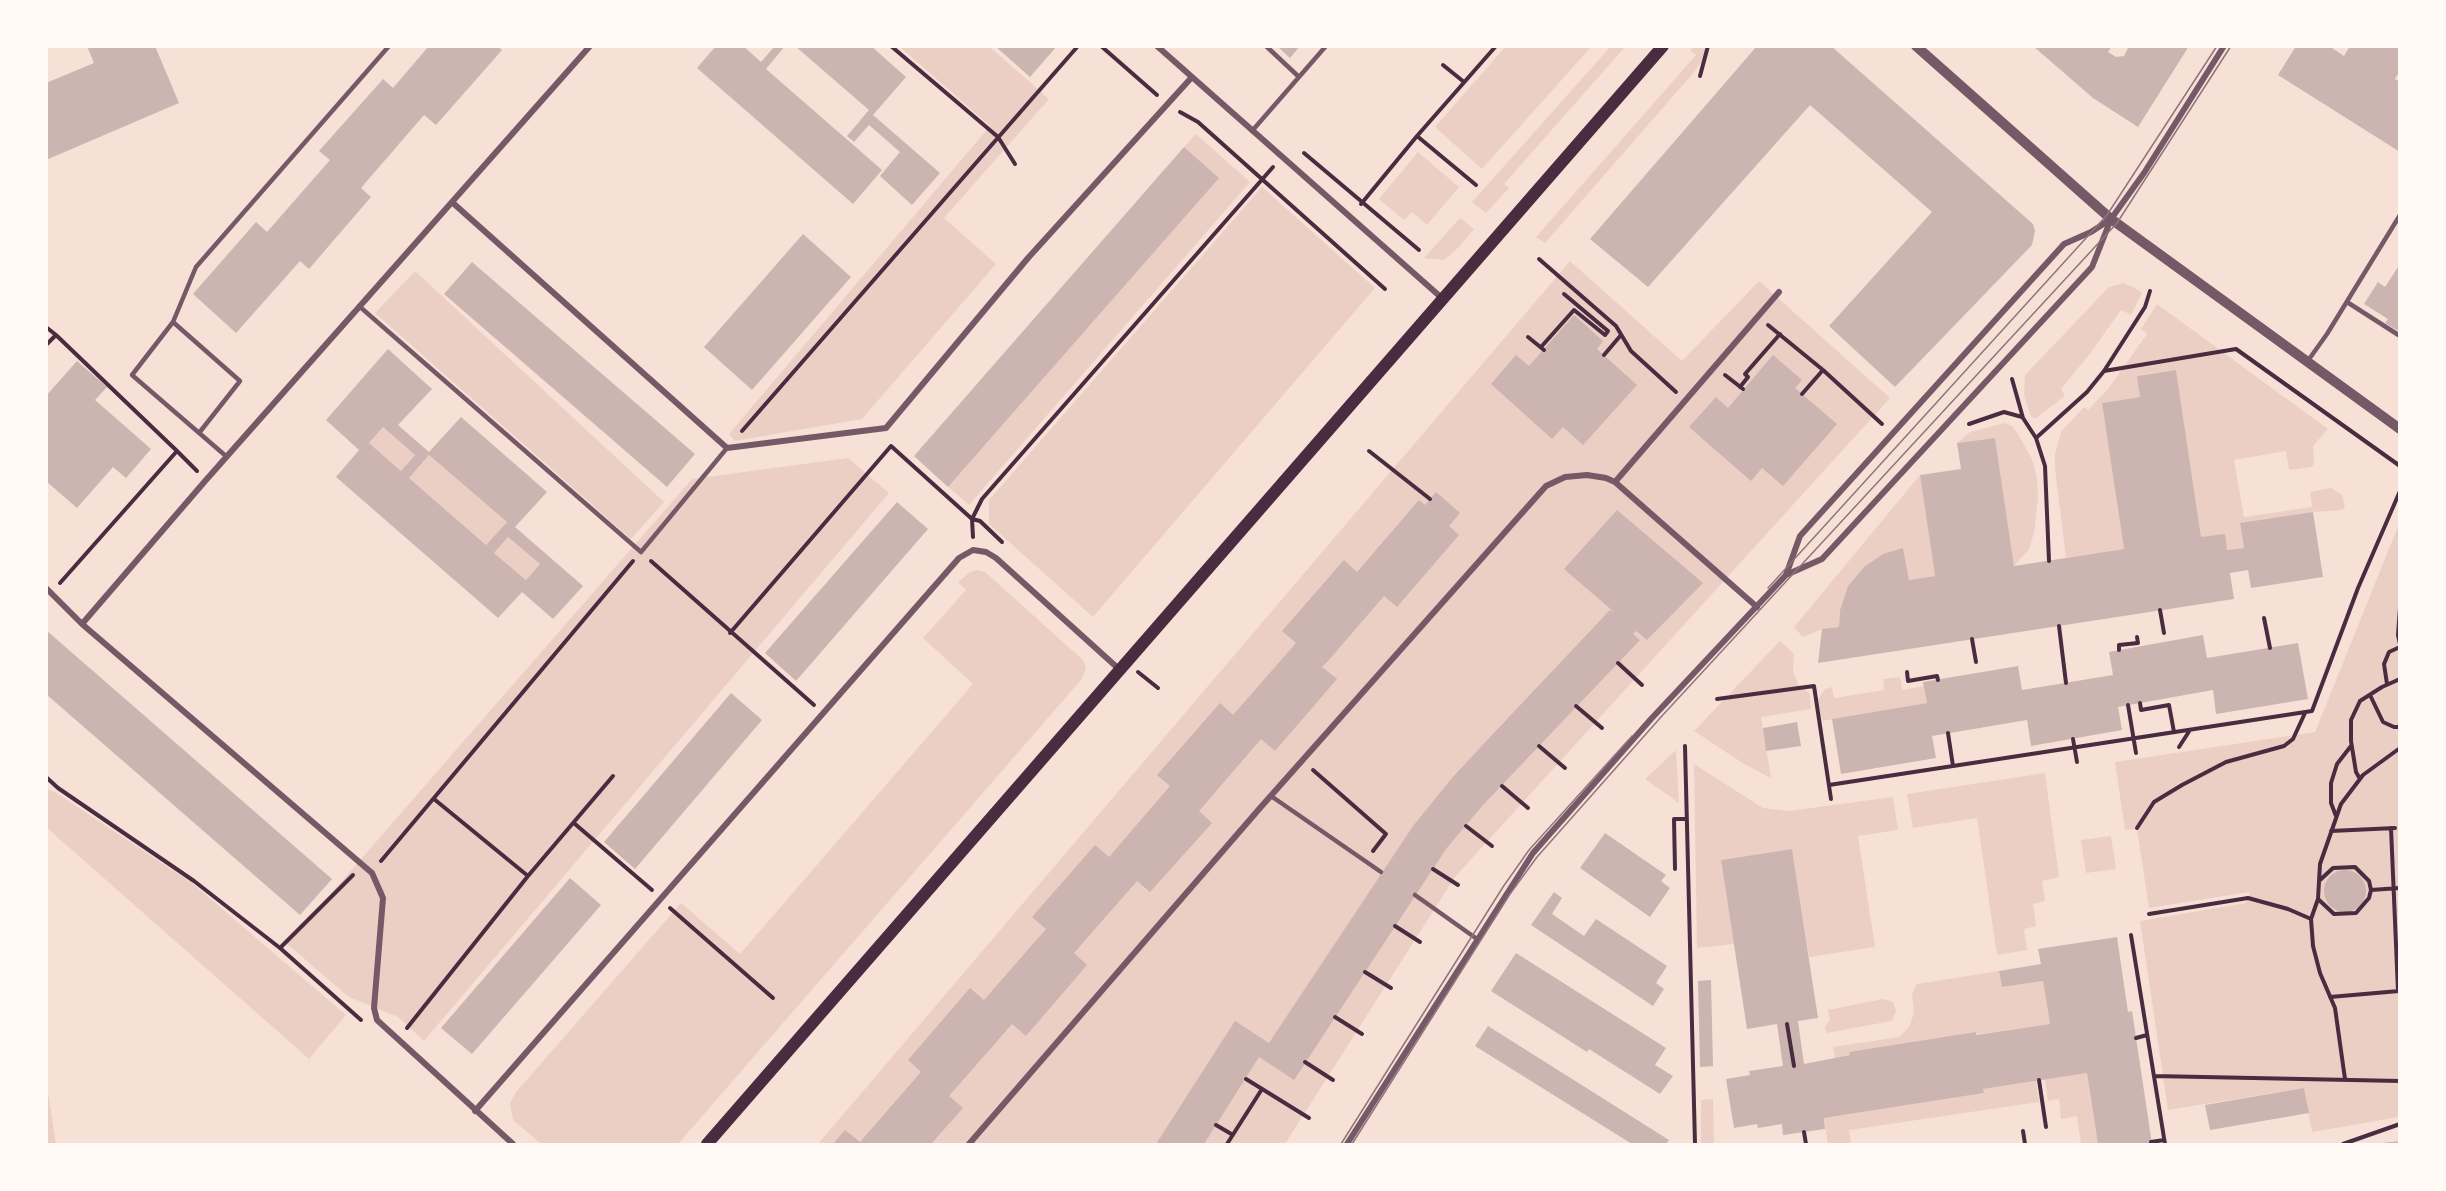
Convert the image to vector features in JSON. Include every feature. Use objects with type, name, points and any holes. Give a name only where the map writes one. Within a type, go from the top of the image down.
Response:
[{"type":"main road","points":[[707,1144],[1017,791],[1663,46]]},
{"type":"street","points":[[82,624],[206,480],[590,46]]},
{"type":"street","points":[[1157,46],[1443,299]]},
{"type":"street","points":[[1916,46],[2111,219],[2306,363],[2400,429]]},
{"type":"street","points":[[1786,575],[1822,559],[2092,267],[2111,219],[2144,173],[2224,46]]},
{"type":"street","points":[[453,203],[727,448],[886,428],[1028,258],[1192,77]]},
{"type":"street","points":[[1347,1144],[1533,853],[1651,719],[1786,575],[1800,536],[2064,244],[2091,232],[2111,219]]},
{"type":"street","points":[[1615,482],[1779,292]]},
{"type":"street","points":[[969,1144],[1271,796],[1546,486],[1564,477],[1587,475],[1606,477],[1615,482],[1757,607]]},
{"type":"street","points":[[475,1111],[959,558],[973,550],[986,552],[996,558],[1120,670]]},
{"type":"street","points":[[49,590],[82,624],[372,873],[383,898],[374,1008],[377,1020],[513,1144]]},
{"type":"lane","points":[[227,457],[132,375],[173,322],[196,267],[389,46]]},
{"type":"lane","points":[[1266,46],[1299,77]]},
{"type":"lane","points":[[1252,130],[1326,46]]},
{"type":"lane","points":[[2306,363],[2347,302],[2400,214]]},
{"type":"lane","points":[[2347,302],[2400,336]]},
{"type":"lane","points":[[359,306],[641,552],[727,448]]},
{"type":"lane","points":[[173,322],[240,381],[199,433]]},
{"type":"lane","points":[[1271,796],[1381,872]]},
{"type":"lane","points":[[1416,895],[1477,939]]},
{"type":"path","points":[[891,46],[998,138],[1015,164]]},
{"type":"path","points":[[727,448],[1078,46]]},
{"type":"path","points":[[1101,46],[1167,104],[1198,122],[1385,289]]},
{"type":"path","points":[[1350,217],[1496,46]]},
{"type":"path","points":[[1700,76],[1708,46]]},
{"type":"path","points":[[1443,65],[1464,82]]},
{"type":"path","points":[[1417,136],[1476,184]]},
{"type":"path","points":[[1299,149],[1419,250]]},
{"type":"path","points":[[973,550],[972,519],[982,499],[1282,158]]},
{"type":"path","points":[[1539,259],[1616,326],[1631,351],[1685,399]]},
{"type":"path","points":[[2036,438],[2087,392],[2135,324],[2145,307],[2150,291]]},
{"type":"path","points":[[1528,337],[1542,348],[1574,310],[1605,335],[1608,331],[1564,294]]},
{"type":"path","points":[[1757,317],[1823,370],[1882,424]]},
{"type":"path","points":[[46,327],[206,480]]},
{"type":"path","points":[[1726,375],[1742,388],[1748,377],[1745,374],[1780,334]]},
{"type":"path","points":[[46,345],[56,335]]},
{"type":"path","points":[[1604,355],[1621,335]]},
{"type":"path","points":[[2104,370],[2236,349],[2400,466]]},
{"type":"path","points":[[1802,394],[1823,370]]},
{"type":"path","points":[[2013,379],[2023,418],[2036,438],[2045,466],[2049,561]]},
{"type":"path","points":[[1967,425],[2004,412],[2023,418]]},
{"type":"path","points":[[730,633],[891,446],[972,519],[980,521],[1003,543]]},
{"type":"path","points":[[49,590],[177,451]]},
{"type":"path","points":[[1369,451],[1430,499]]},
{"type":"path","points":[[1829,784],[2312,711],[2358,588],[2400,491]]},
{"type":"path","points":[[372,873],[641,552],[823,713]]},
{"type":"path","points":[[2387,684],[2384,664],[2389,651],[2400,646],[2398,634],[2400,608]]},
{"type":"path","points":[[2160,610],[2164,633]]},
{"type":"path","points":[[2264,618],[2270,648]]},
{"type":"path","points":[[2059,626],[2066,683]]},
{"type":"path","points":[[2120,650],[2119,645],[2138,643],[2137,638]]},
{"type":"path","points":[[1972,639],[1976,662]]},
{"type":"path","points":[[1618,663],[1642,685]]},
{"type":"path","points":[[1906,672],[1908,681],[1937,676],[1938,680]]},
{"type":"path","points":[[2360,779],[2352,746],[2351,720],[2360,701],[2387,684],[2400,679]]},
{"type":"path","points":[[1717,699],[1814,686],[1831,799]]},
{"type":"path","points":[[2370,695],[2383,722],[2394,728],[2400,727]]},
{"type":"path","points":[[2140,703],[2141,710],[2169,705],[2174,732]]},
{"type":"path","points":[[2128,705],[2136,753]]},
{"type":"path","points":[[1576,706],[1602,728]]},
{"type":"path","points":[[2137,828],[2154,802],[2182,785],[2226,762],[2284,746],[2293,739],[2305,712]]},
{"type":"path","points":[[2179,747],[2190,730]]},
{"type":"path","points":[[1948,733],[1953,766]]},
{"type":"path","points":[[2073,739],[2076,762]]},
{"type":"path","points":[[1539,746],[1565,768]]},
{"type":"path","points":[[1685,746],[1695,1144]]},
{"type":"path","points":[[2336,817],[2331,803],[2331,783],[2337,764],[2352,746]]},
{"type":"path","points":[[2345,1079],[2335,1008],[2315,955],[2311,919],[2318,898],[2320,864],[2341,804],[2360,779],[2400,748]]},
{"type":"path","points":[[1301,762],[1324,778],[1386,834],[1365,862]]},
{"type":"path","points":[[398,1040],[528,876],[613,776]]},
{"type":"path","points":[[46,777],[58,788],[194,881],[280,948],[360,1020],[377,1020]]},
{"type":"path","points":[[1502,786],[1528,807]]},
{"type":"path","points":[[434,799],[528,876]]},
{"type":"path","points":[[1675,869],[1674,819],[1686,819]]},
{"type":"path","points":[[574,824],[662,898],[773,998]]},
{"type":"path","points":[[1466,826],[1492,846]]},
{"type":"path","points":[[2330,997],[2399,991],[2393,888],[2393,828],[2331,831]]},
{"type":"path","points":[[280,948],[362,865]]},
{"type":"path","points":[[2318,898],[2334,914],[2356,913],[2370,898],[2371,890],[2369,881],[2355,867],[2333,868],[2319,880]]},
{"type":"path","points":[[1433,869],[1458,885]]},
{"type":"path","points":[[2371,890],[2399,888]]},
{"type":"path","points":[[2150,914],[2248,898],[2288,909],[2311,919]]},
{"type":"path","points":[[1395,926],[1420,942]]},
{"type":"path","points":[[2131,935],[2164,1142],[2151,1142]]},
{"type":"path","points":[[1365,972],[1391,988]]},
{"type":"path","points":[[1335,1017],[1362,1034]]},
{"type":"path","points":[[1787,1024],[1794,1066]]},
{"type":"path","points":[[2136,1038],[2147,1035]]},
{"type":"path","points":[[1305,1062],[1333,1080]]},
{"type":"path","points":[[2154,1076],[2400,1081]]},
{"type":"path","points":[[1246,1079],[1309,1118]]},
{"type":"path","points":[[2039,1080],[2046,1127]]},
{"type":"path","points":[[1227,1144],[1262,1089]]},
{"type":"path","points":[[2343,1144],[2400,1124]]},
{"type":"path","points":[[1216,1125],[1233,1135]]},
{"type":"path","points":[[2023,1131],[2025,1144]]},
{"type":"path","points":[[1804,1132],[1806,1144]]},
{"type":"shaded area","points":[[1506,46],[1591,47],[1482,169],[1435,127]]},
{"type":"shaded area","points":[[1611,46],[1625,47],[1504,184],[1509,188],[1486,213],[1472,202]]},
{"type":"shaded area","points":[[1693,46],[1706,47],[1695,71],[1545,243],[1536,237],[1696,55],[1690,50]]},
{"type":"shaded area","points":[[900,47],[990,47],[1049,99],[944,218],[996,264],[862,419],[735,441],[729,434],[990,126]]},
{"type":"shaded area","points":[[1196,134],[1250,182],[969,505],[948,487],[1218,178],[1184,147]]},
{"type":"shaded area","points":[[1418,152],[1459,187],[1427,225],[1412,212],[1404,220],[1379,199]]},
{"type":"shaded area","points":[[1262,187],[1375,288],[1093,617],[989,524],[989,500]]},
{"type":"shaded area","points":[[1460,218],[1474,229],[1459,247],[1444,260],[1424,258]]},
{"type":"shaded area","points":[[1570,261],[1682,361],[1759,281],[1890,398],[1455,877],[1285,1144],[818,1144]]},
{"type":"shaded area","points":[[415,271],[664,502],[631,539],[375,313]]},
{"type":"shaded area","points":[[2123,283],[2142,293],[2131,315],[2121,310],[2061,389],[2065,396],[2036,418],[2031,417],[2024,395],[2025,375],[2109,287]]},
{"type":"shaded area","points":[[2157,304],[2328,429],[2313,446],[2314,464],[2311,467],[2289,470],[2286,451],[2234,460],[2244,517],[2312,507],[2310,492],[2331,488],[2342,495],[2345,507],[2342,510],[2313,512],[2240,524],[2244,548],[2227,550],[2201,537],[2176,370],[2138,375],[2140,397],[2102,403],[2124,549],[2066,558],[2055,469],[2055,454],[2061,432],[2084,407],[2088,410],[2108,389],[2147,334],[2141,329]]},
{"type":"shaded area","points":[[2005,423],[2013,427],[2018,434],[2032,459],[2037,478],[2038,497],[2034,533],[2029,549],[2014,566],[1995,438],[1957,443],[1970,432]]},
{"type":"shaded area","points":[[383,427],[415,455],[401,471],[369,443]]},
{"type":"shaded area","points":[[429,455],[507,522],[486,545],[409,478]]},
{"type":"shaded area","points":[[848,458],[889,493],[424,1041],[398,1017],[349,997],[287,944],[692,479]]},
{"type":"shaded area","points":[[1920,475],[1935,576],[1909,580],[1903,549],[1883,554],[1865,566],[1848,586],[1840,610],[1839,627],[1822,629],[1803,637],[1794,627]]},
{"type":"shaded area","points":[[2399,524],[2399,1117],[2312,1132],[2304,1088],[2168,1110],[2140,921],[2246,903],[2250,892],[2149,908],[2137,829],[2125,830],[2115,762],[2315,732]]},
{"type":"shaded area","points":[[508,537],[540,564],[526,580],[494,553]]},
{"type":"shaded area","points":[[976,570],[985,572],[1083,660],[1086,668],[1081,680],[678,1144],[541,1144],[513,1120],[510,1103],[517,1091],[681,903],[740,954],[973,684],[923,638],[966,590],[958,582]]},
{"type":"shaded area","points":[[1780,641],[1794,654],[1793,671],[1798,684],[1810,694],[1811,709],[1761,717],[1771,778],[1744,764],[1694,731]]},
{"type":"shaded area","points":[[1900,677],[1902,690],[1924,686],[1927,703],[1822,721],[1818,700],[1825,689],[1832,687],[1834,698],[1884,690],[1883,679]]},
{"type":"shaded area","points":[[1676,750],[1679,803],[1645,779]]},
{"type":"shaded area","points":[[1694,764],[1763,808],[1789,811],[1893,797],[1898,830],[1858,836],[1875,947],[1809,957],[1792,849],[1721,860],[1734,944],[1697,948]]},
{"type":"shaded area","points":[[2045,773],[2059,877],[2042,881],[2045,901],[2033,904],[2036,926],[2024,929],[2027,950],[1997,955],[1977,818],[1913,828],[1907,794]]},
{"type":"shaded area","points":[[47,789],[55,792],[192,883],[346,1015],[309,1059],[47,828]]},
{"type":"shaded area","points":[[2111,836],[2116,869],[2086,873],[2081,840]]},
{"type":"shaded area","points":[[1999,971],[2002,987],[2043,981],[2050,1024],[1849,1052],[1850,1055],[1835,1058],[1833,1047],[1899,1037],[1909,1027],[1914,1013],[1912,994],[1917,984]]},
{"type":"shaded area","points":[[1883,999],[1893,1002],[1896,1011],[1892,1021],[1826,1033],[1825,1027],[1830,1020],[1828,1010]]},
{"type":"shaded area","points":[[2087,1073],[2098,1144],[2081,1144],[2077,1116],[2061,1119],[2059,1099],[2048,1101],[2045,1079]]},
{"type":"shaded area","points":[[2036,1081],[2039,1102],[1849,1130],[1851,1144],[1828,1144],[1824,1118],[1984,1093],[1983,1089]]},
{"type":"shaded area","points":[[47,1085],[56,1144],[47,1144]]},
{"type":"shaded area","points":[[1713,1099],[1714,1144],[1701,1144],[1701,1100]]},
{"type":"building","points":[[87,46],[155,46],[179,103],[46,160],[46,83],[94,63]]},
{"type":"building","points":[[429,46],[497,46],[502,50],[436,125],[424,115],[361,188],[371,197],[309,269],[300,261],[236,333],[193,294],[256,222],[267,232],[330,160],[319,151],[383,79],[393,88]]},
{"type":"building","points":[[716,46],[743,46],[761,62],[775,46],[785,46],[766,69],[882,170],[853,204],[697,68]]},
{"type":"building","points":[[795,46],[871,46],[906,77],[873,115],[940,173],[912,205],[880,176],[900,152],[869,125],[854,142],[847,136],[869,110]]},
{"type":"building","points":[[995,46],[1057,46],[1030,77]]},
{"type":"building","points":[[1277,46],[1300,46],[1290,58]]},
{"type":"building","points":[[1757,46],[1831,46],[2033,224],[2035,231],[2032,245],[1895,387],[1829,326],[1932,212],[1810,105],[1648,287],[1590,239]]},
{"type":"building","points":[[2033,46],[2112,46],[2108,52],[2116,57],[2124,56],[2129,46],[2189,46],[2138,127],[2093,98]]},
{"type":"building","points":[[2296,46],[2329,46],[2344,56],[2350,46],[2400,46],[2400,71],[2395,79],[2400,82],[2400,152],[2278,75]]},
{"type":"building","points":[[1184,147],[1219,178],[948,487],[914,456]]},
{"type":"building","points":[[803,234],[851,277],[752,390],[704,347]]},
{"type":"building","points":[[472,262],[695,454],[667,487],[444,294]]},
{"type":"building","points":[[2400,264],[2400,332],[2385,323],[2388,319],[2364,304],[2378,282],[2385,287]]},
{"type":"building","points":[[1574,315],[1603,341],[1597,349],[1637,385],[1583,445],[1563,427],[1552,439],[1491,384],[1516,355],[1529,366]]},
{"type":"building","points":[[388,349],[432,389],[398,425],[429,452],[461,417],[547,492],[515,527],[583,586],[553,619],[522,592],[498,618],[336,477],[359,450],[326,420]],"holes":[[[383,427],[415,455],[401,471],[369,443]],[[429,455],[507,522],[486,545],[409,478]],[[508,537],[540,564],[526,580],[494,553]]]},
{"type":"building","points":[[1773,355],[1802,380],[1795,388],[1837,424],[1783,486],[1762,468],[1751,481],[1689,427],[1716,397],[1728,408]]},
{"type":"building","points":[[77,361],[107,387],[95,400],[151,449],[126,478],[113,467],[77,508],[46,481],[46,396]]},
{"type":"building","points":[[2176,370],[2201,537],[2225,534],[2227,550],[2244,548],[2240,523],[2313,512],[2323,577],[2251,588],[2248,570],[2230,573],[2234,599],[1818,663],[1822,629],[1839,627],[1840,610],[1848,586],[1865,566],[1883,554],[1903,548],[1909,580],[1935,576],[1920,475],[1961,469],[1957,443],[1995,438],[2014,566],[2124,549],[2102,403],[2140,397],[2137,376]]},
{"type":"building","points":[[1436,492],[1460,513],[1449,526],[1459,535],[1397,607],[1384,596],[1322,667],[1337,679],[1275,751],[1261,739],[1199,811],[1212,823],[1150,892],[1137,881],[1074,953],[1087,965],[1026,1036],[1012,1024],[949,1096],[963,1108],[931,1144],[833,1144],[845,1130],[860,1142],[921,1072],[908,1060],[970,988],[984,1000],[1046,929],[1032,917],[1095,845],[1109,857],[1170,786],[1157,775],[1220,703],[1233,715],[1296,643],[1282,631],[1344,560],[1357,572],[1419,500],[1425,505]]},
{"type":"building","points":[[897,502],[928,529],[796,681],[765,653]]},
{"type":"building","points":[[1617,510],[1703,583],[1647,640],[1636,631],[1633,634],[1640,640],[1482,806],[1446,849],[1294,1080],[1259,1057],[1204,1144],[1156,1144],[1235,1021],[1269,1043],[1413,826],[1452,778],[1491,736],[1610,610],[1614,612],[1564,569]]},
{"type":"building","points":[[46,630],[332,879],[300,915],[46,694]]},
{"type":"building","points":[[2203,635],[2207,658],[2298,643],[2308,699],[2216,714],[2213,690],[2118,707],[2122,730],[2031,746],[2027,720],[1932,736],[1936,758],[1841,774],[1832,719],[1927,703],[1923,682],[2018,666],[2022,690],[2113,675],[2109,652]]},
{"type":"building","points":[[731,693],[762,720],[635,869],[604,842]]},
{"type":"building","points":[[1797,722],[1801,746],[1766,751],[1763,728]]},
{"type":"building","points":[[1605,833],[1666,875],[1661,881],[1670,888],[1650,917],[1580,868]]},
{"type":"building","points":[[1792,849],[1818,1018],[1798,1021],[1804,1064],[1850,1055],[1849,1052],[1976,1032],[1976,1035],[2050,1024],[2043,981],[2002,987],[1999,971],[2041,964],[2038,949],[2117,937],[2128,1012],[2132,1011],[2152,1144],[2098,1144],[2087,1073],[1983,1089],[1984,1093],[1824,1118],[1825,1129],[1783,1135],[1782,1124],[1758,1128],[1757,1124],[1734,1128],[1726,1079],[1750,1075],[1749,1071],[1783,1066],[1777,1024],[1747,1029],[1721,860]]},
{"type":"building","points":[[2345,870],[2360,876],[2366,891],[2360,906],[2345,912],[2330,906],[2324,891],[2330,876]]},
{"type":"building","points":[[570,878],[601,905],[472,1054],[441,1028]]},
{"type":"building","points":[[1554,892],[1562,898],[1552,914],[1584,936],[1596,919],[1667,966],[1656,983],[1664,989],[1653,1006],[1531,925]]},
{"type":"building","points":[[1516,953],[1666,1048],[1655,1065],[1673,1076],[1660,1094],[1589,1049],[1587,1052],[1491,991]]},
{"type":"building","points":[[1711,980],[1713,1066],[1700,1067],[1698,981]]},
{"type":"building","points":[[1488,1026],[1669,1140],[1666,1144],[1632,1144],[1475,1046]]},
{"type":"building","points":[[2304,1088],[2309,1113],[2210,1130],[2205,1105]]},
{"type":"building","points":[[2400,1141],[2400,1144],[2382,1144],[2382,1143]]},
{"type":"tram line","points":[[1768,588],[2107,215],[2217,46]]},
{"type":"tram line","points":[[1352,1144],[1510,894],[1537,857],[1661,717],[2117,223],[2231,46]]},
{"type":"tram line","points":[[1341,1144],[1503,887],[1529,850],[1632,736]]}]
